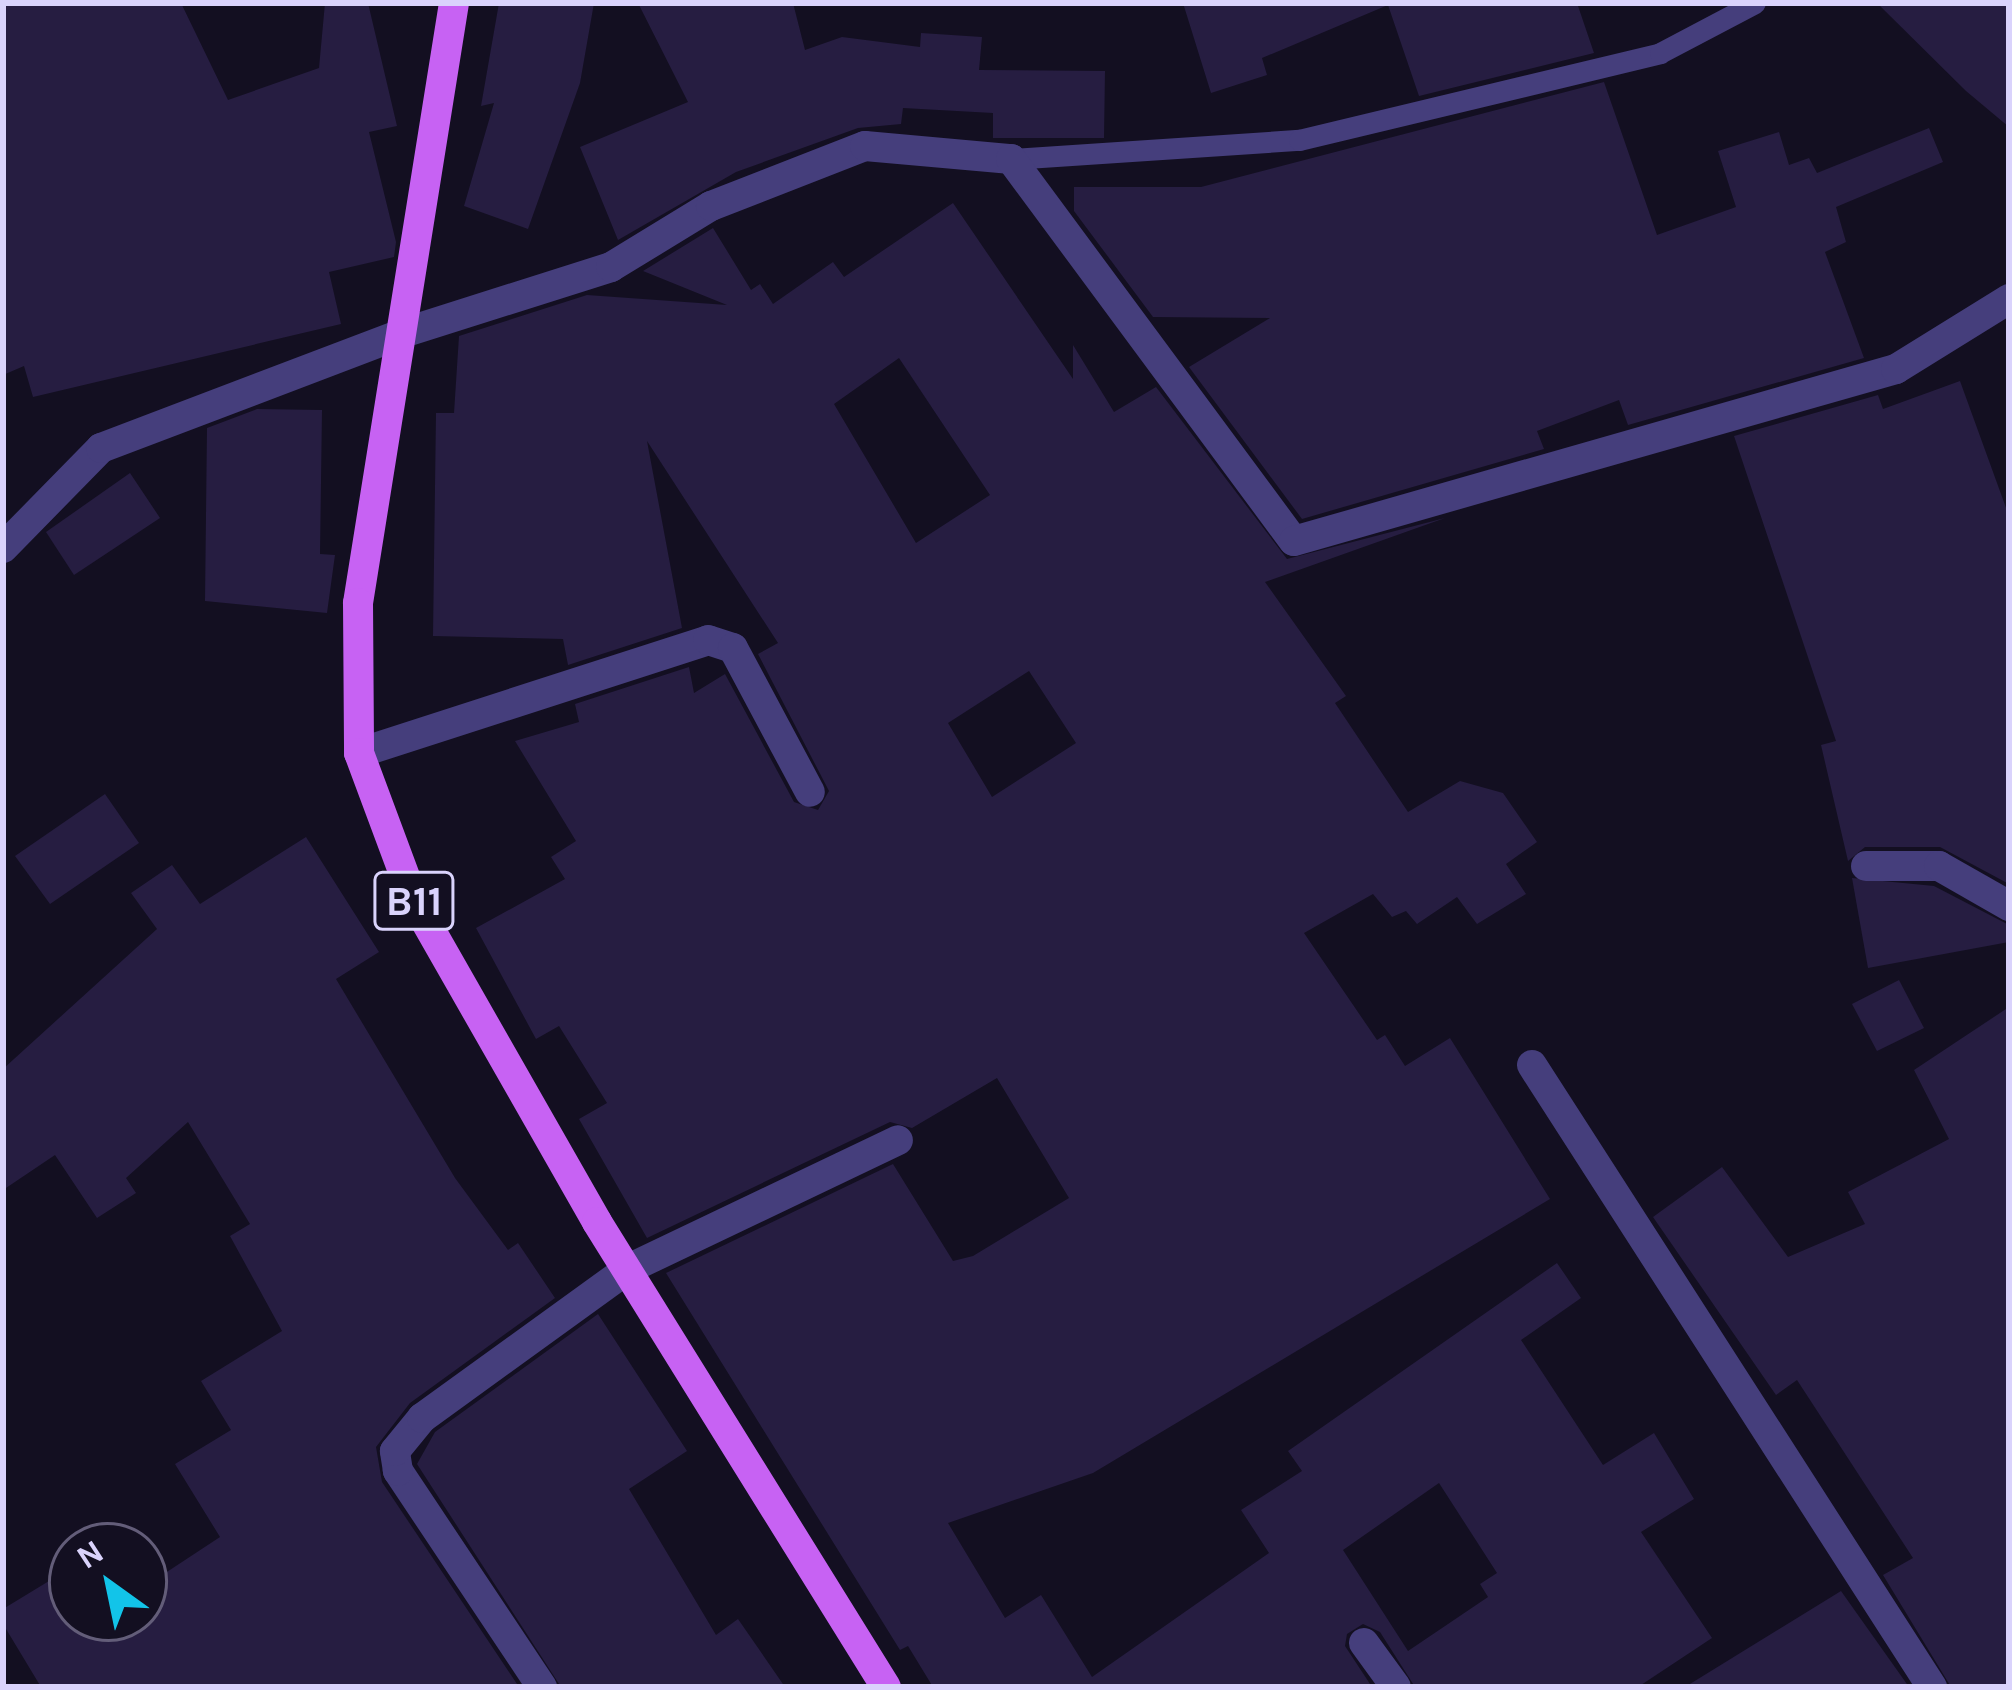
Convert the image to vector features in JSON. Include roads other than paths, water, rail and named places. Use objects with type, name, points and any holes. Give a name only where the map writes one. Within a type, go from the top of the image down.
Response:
[{"type":"main road","name":"B11","points":[[454,3],[358,603],[358,753],[414,902],[628,1269],[886,1687]]},
{"type":"street","points":[[5,541],[101,448],[403,333],[610,267],[711,206],[865,146],[1011,159],[1294,541],[1895,369],[2009,299]]},
{"type":"street","points":[[358,753],[708,640],[733,648],[811,792]]},
{"type":"street","points":[[1866,866],[1939,866],[2009,905]]},
{"type":"street","points":[[1532,1065],[1932,1687]]},
{"type":"street","points":[[542,1687],[398,1471],[395,1451],[422,1418],[628,1269],[898,1140]]},
{"type":"street","points":[[1364,1643],[1396,1687]]},
{"type":"lane","points":[[1011,159],[1299,140],[1660,53],[1755,3]]}]
